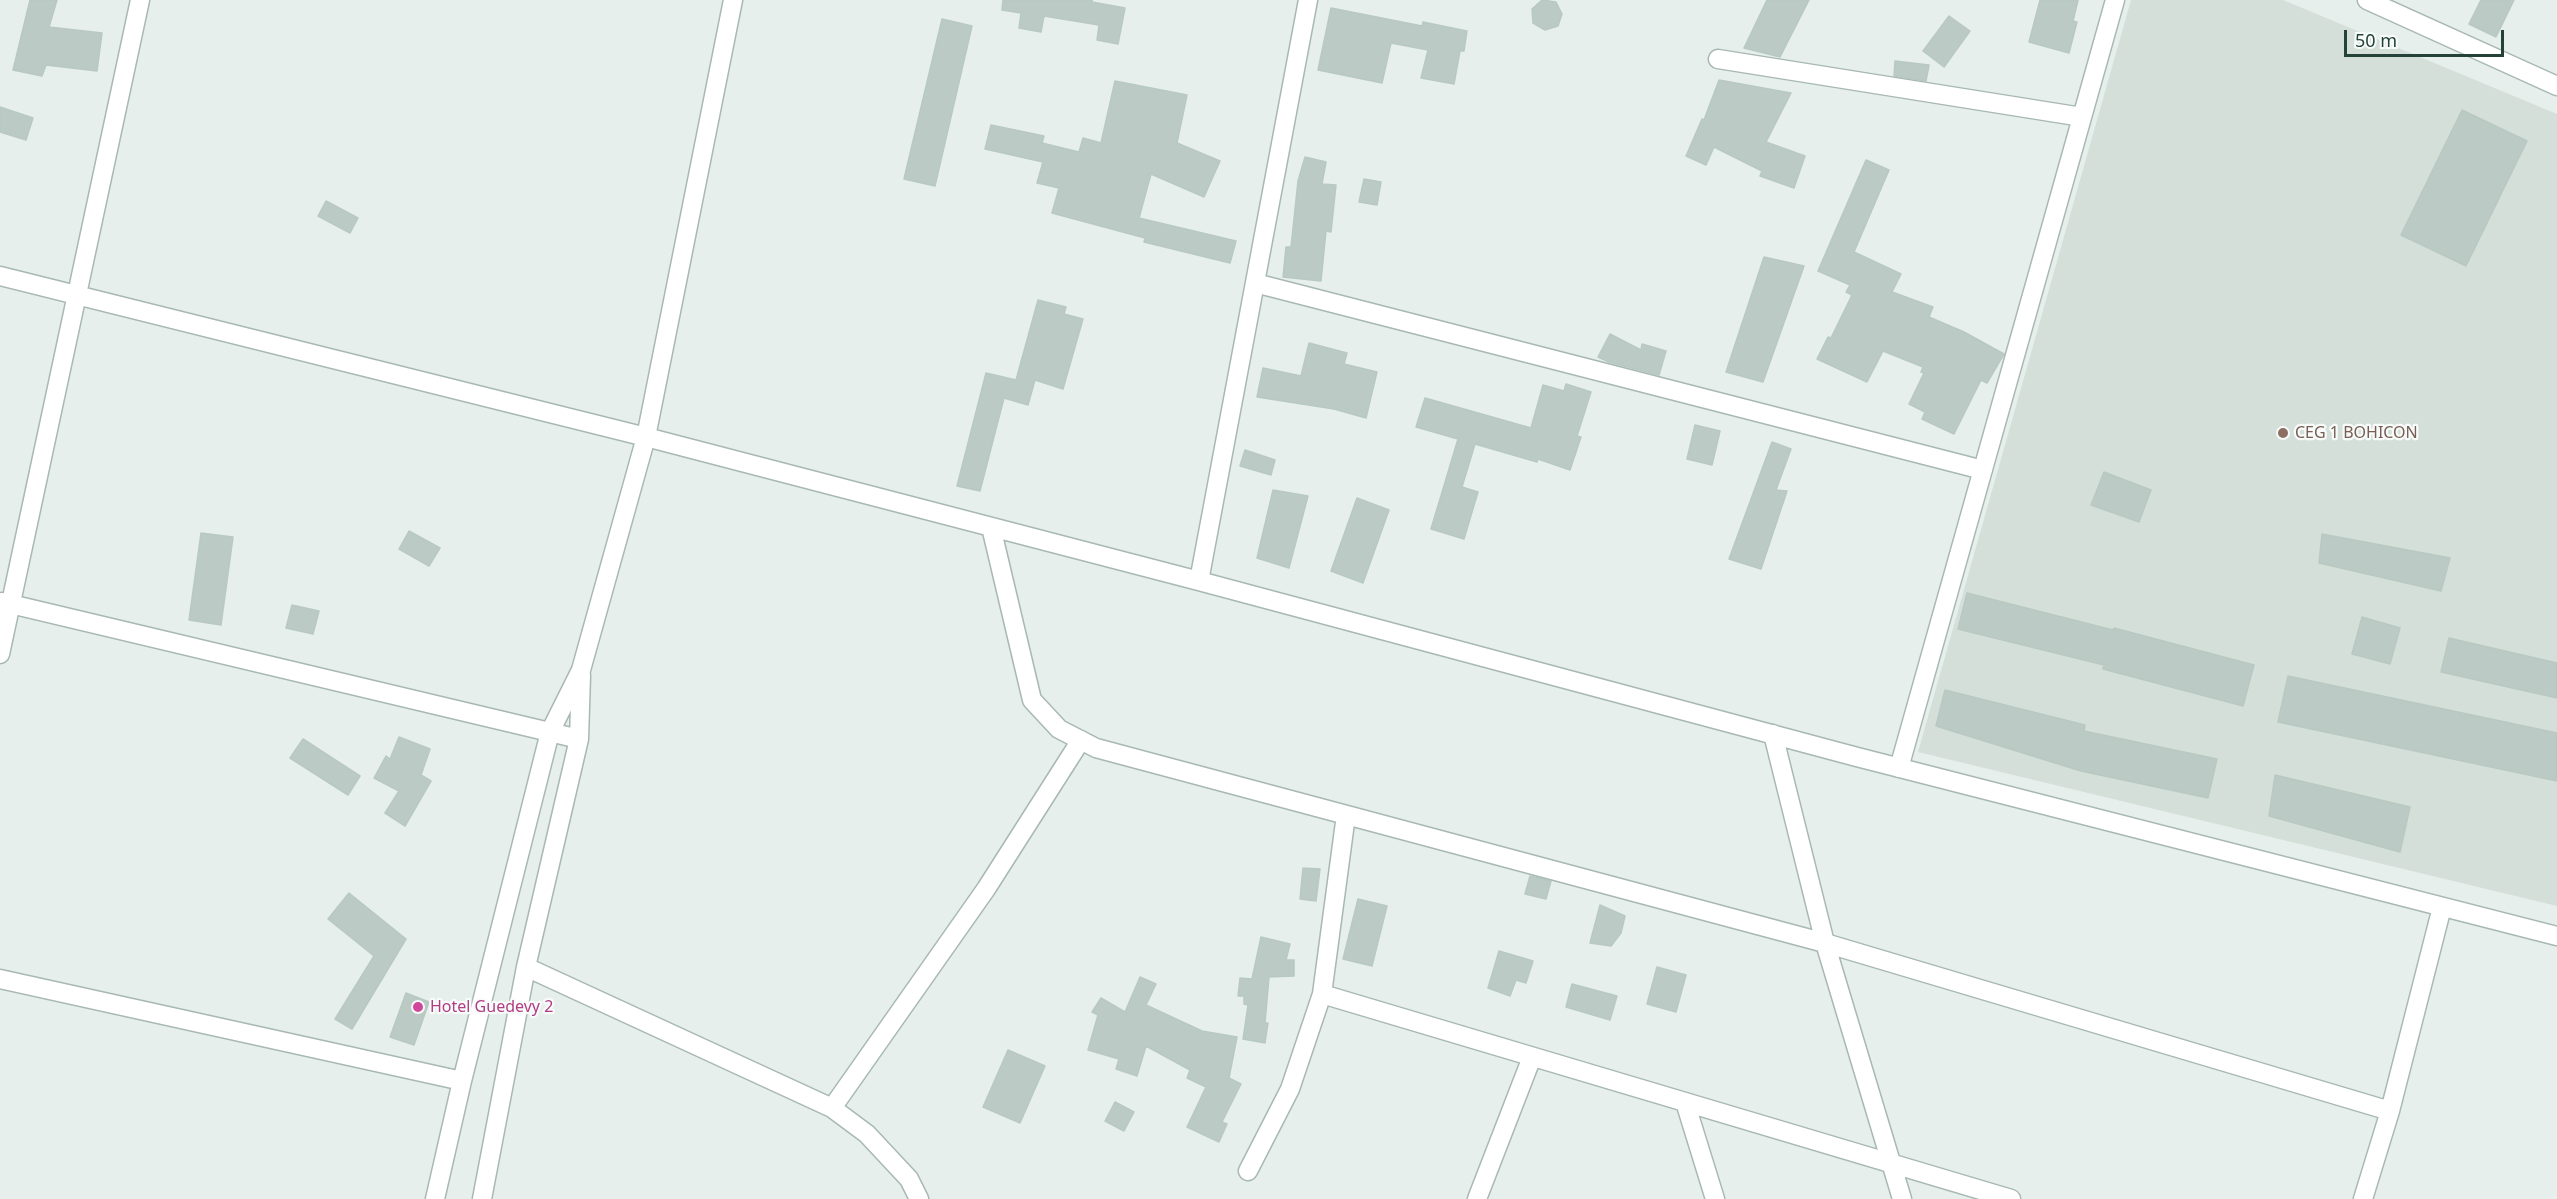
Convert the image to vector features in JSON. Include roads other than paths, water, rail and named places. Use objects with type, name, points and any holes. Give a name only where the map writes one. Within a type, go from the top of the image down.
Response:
[{"type":"street","points":[[0,654],[6,603],[140,0]]},
{"type":"street","points":[[435,1199],[462,1081],[550,732],[581,670],[646,437],[733,0]]},
{"type":"street","points":[[1199,581],[1308,0]]},
{"type":"street","points":[[1899,768],[2115,0]]},
{"type":"street","points":[[2367,0],[2557,86]]},
{"type":"street","points":[[1718,58],[2082,117]]},
{"type":"street","points":[[0,276],[646,437],[1199,581],[1899,768],[2557,936]]},
{"type":"street","points":[[1255,283],[1983,470]]},
{"type":"street","points":[[991,527],[1032,700],[1059,729],[1096,748],[1825,943],[2390,1111]]},
{"type":"street","points":[[6,603],[579,739]]},
{"type":"street","points":[[482,1199],[526,967],[579,739],[581,670]]},
{"type":"street","points":[[1773,734],[1825,943],[1902,1199]]},
{"type":"street","points":[[832,1108],[986,889],[1081,740]]},
{"type":"street","points":[[1248,1171],[1290,1089],[1322,994],[1346,815]]},
{"type":"street","points":[[2363,1199],[2390,1111],[2442,907]]},
{"type":"street","points":[[526,967],[832,1108],[867,1134],[909,1179],[919,1199]]},
{"type":"street","points":[[0,979],[462,1081]]},
{"type":"street","points":[[1322,994],[2011,1199]]},
{"type":"street","points":[[1477,1199],[1532,1057]]},
{"type":"street","points":[[1685,1102],[1715,1199]]},
{"type":"place","name":"CEG 1 BOHICON","points":[[2283,433]]},
{"type":"place","name":"Hotel Guedevy 2","points":[[418,1007]]}]
